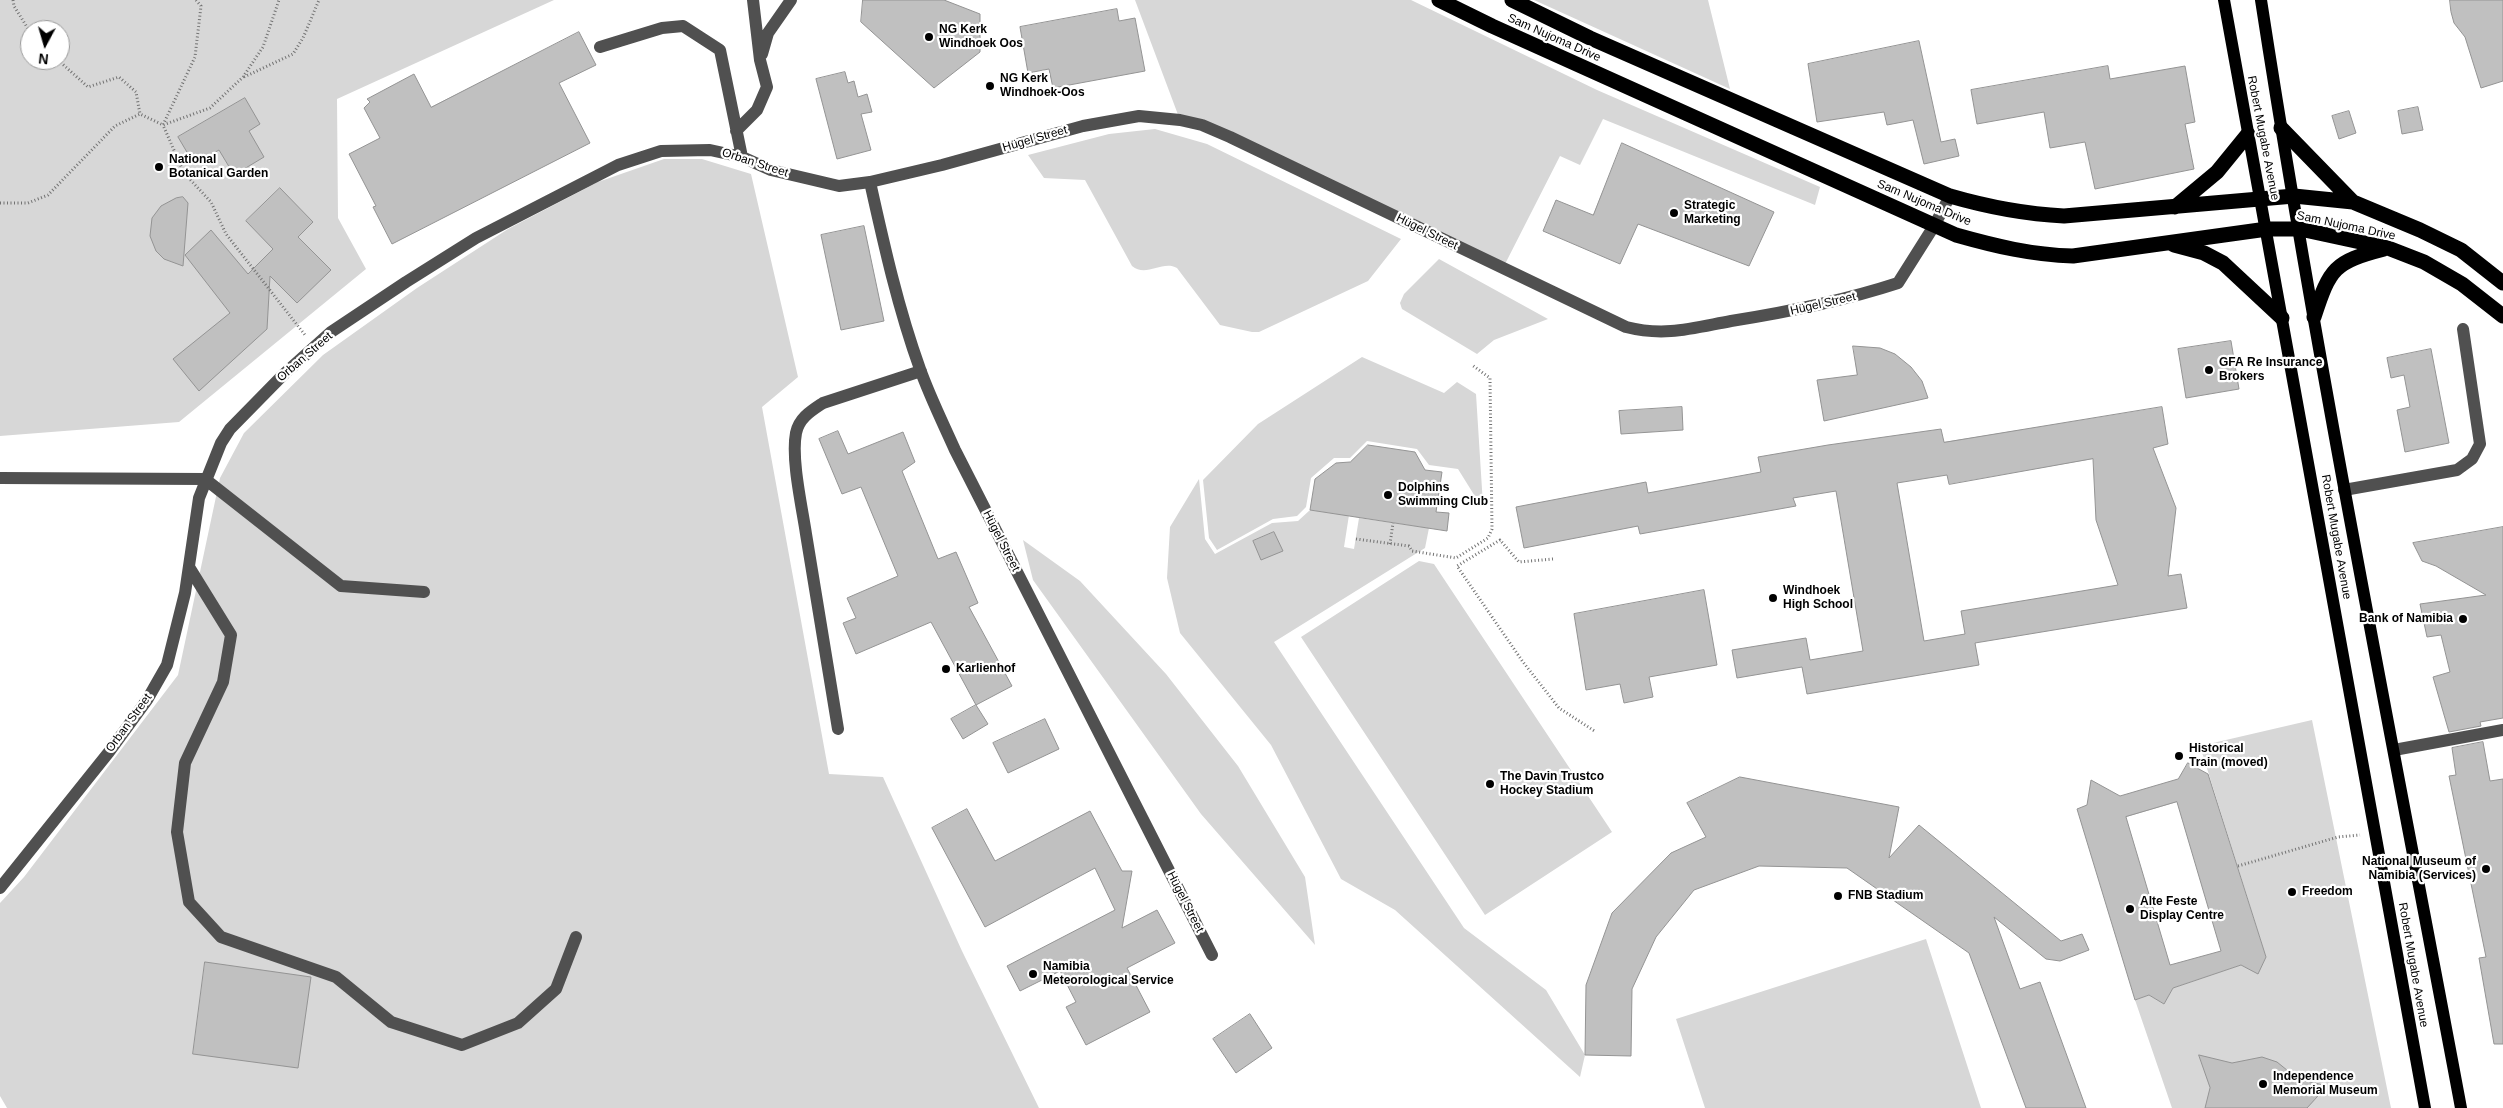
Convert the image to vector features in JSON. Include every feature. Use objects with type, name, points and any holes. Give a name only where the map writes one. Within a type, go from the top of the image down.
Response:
[{"type":"highway","name":"Sam Nujoma Drive","points":[[1440,0],[1492,26],[1821,172],[1934,226],[1999,247],[2042,256],[2073,256],[2267,229],[2300,229],[2388,248],[2424,262],[2462,284],[2503,316]]},
{"type":"highway","name":"Sam Nujoma Drive","points":[[1512,0],[1590,38],[1950,196],[1990,208],[2031,215],[2064,216],[2294,196],[2353,202],[2420,230],[2461,250],[2503,283]]},
{"type":"highway","points":[[2281,128],[2353,202]]},
{"type":"highway","points":[[2173,208],[2217,172],[2248,134]]},
{"type":"highway","points":[[2169,244],[2204,253],[2223,263],[2282,318]]},
{"type":"highway","points":[[2314,317],[2326,281],[2339,267],[2354,257],[2388,248]]},
{"type":"main road","name":"Robert Mugabe Avenue","points":[[2224,0],[2425,1108]]},
{"type":"main road","name":"Robert Mugabe Avenue","points":[[2261,0],[2281,128],[2344,490],[2461,1108]]},
{"type":"street","points":[[736,131],[757,110],[767,87],[760,60],[753,0]]},
{"type":"street","points":[[760,60],[768,33],[791,0]]},
{"type":"street","points":[[600,47],[662,28],[683,26],[720,50],[742,156]]},
{"type":"street","name":"Hügel Street","points":[[1212,955],[955,450],[921,371],[886,257],[870,182],[942,165],[1083,126],[1139,116],[1180,120],[1202,125],[1230,137],[1626,327],[1656,333],[1783,313],[1848,299],[1898,284],[1950,196]]},
{"type":"street","name":"Orban Street","points":[[0,888],[109,752],[147,700],[167,666],[176,633],[189,567],[199,498],[220,443],[230,429],[283,375],[332,332],[476,238],[618,165],[661,151],[710,150],[742,156],[771,170],[839,186],[870,182]]},
{"type":"street","points":[[2344,490],[2457,470],[2472,459],[2480,444],[2463,329]]},
{"type":"street","points":[[838,729],[802,508],[795,452],[796,432],[800,421],[808,412],[823,403],[921,371]]},
{"type":"street","points":[[0,478],[205,479],[341,586],[424,592]]},
{"type":"street","points":[[189,567],[231,635],[223,682],[184,763],[177,832],[189,902],[222,937],[336,977],[390,1022],[462,1045],[518,1023],[556,989],[576,937]]},
{"type":"street","points":[[2394,750],[2503,730]]},
{"type":"path","points":[[13,0],[14,6],[23,20]]},
{"type":"path","points":[[163,125],[195,57],[201,6],[196,0]]},
{"type":"path","points":[[163,125],[210,108],[243,77],[263,47],[279,0]]},
{"type":"path","points":[[243,77],[293,54],[303,38],[319,0]]},
{"type":"path","points":[[69,70],[88,87],[119,77],[136,92],[140,114]]},
{"type":"path","points":[[140,114],[163,125],[184,173],[211,202],[226,234],[315,346]]},
{"type":"path","points":[[0,201],[28,203],[48,195],[114,126],[140,114]]},
{"type":"path","points":[[1356,539],[1409,546],[1412,551],[1456,558],[1488,538],[1492,529],[1490,378],[1472,365]]},
{"type":"path","points":[[1390,544],[1393,523]]},
{"type":"path","points":[[1553,559],[1519,562],[1500,540],[1457,566],[1523,662],[1559,708],[1596,732]]},
{"type":"path","points":[[2238,866],[2338,837]]},
{"type":"shaded area","points":[[0,0],[554,0],[337,99],[338,218],[366,269],[179,422],[0,436]]},
{"type":"shaded area","points":[[1135,0],[1411,0],[1597,90],[1820,187],[1815,205],[1603,119],[1580,165],[1560,156],[1503,268],[1180,120]]},
{"type":"shaded area","points":[[1534,0],[1708,0],[1730,89]]},
{"type":"shaded area","points":[[1155,129],[1207,144],[1401,239],[1368,281],[1259,332],[1220,325],[1177,268],[1166,266],[1143,270],[1132,266],[1085,180],[1044,178],[1028,155],[1109,134]]},
{"type":"shaded area","points":[[664,159],[702,159],[751,174],[798,377],[762,407],[829,774],[883,777],[962,951],[1039,1108],[7,1108],[0,1096],[0,903],[24,877],[178,675],[220,478],[244,433],[323,355],[417,288],[508,229],[598,182]]},
{"type":"shaded area","points":[[1439,259],[1548,319],[1494,340],[1477,354],[1402,309],[1400,303],[1404,294]]},
{"type":"shaded area","points":[[1362,357],[1444,393],[1457,382],[1476,394],[1483,505],[1481,506],[1458,469],[1429,465],[1417,449],[1367,441],[1350,458],[1334,458],[1311,478],[1306,507],[1297,516],[1273,519],[1217,550],[1209,538],[1203,480],[1258,424]]},
{"type":"shaded area","points":[[1199,479],[1205,539],[1215,554],[1272,523],[1298,521],[1310,510],[1349,515],[1344,547],[1354,549],[1359,518],[1429,528],[1425,548],[1274,642],[1464,928],[1546,990],[1585,1055],[1580,1077],[1395,910],[1341,879],[1271,745],[1180,633],[1167,578],[1170,527]]},
{"type":"shaded area","points":[[1023,540],[1080,581],[1166,674],[1238,766],[1305,877],[1315,945],[1201,814],[1033,580]]},
{"type":"shaded area","name":"The Davin Trustco Hockey Stadium","points":[[1419,561],[1434,564],[1612,832],[1485,915],[1301,637]]},
{"type":"shaded area","points":[[2312,720],[2391,1108],[2172,1108],[2135,1000],[2149,995],[2164,1004],[2173,988],[2241,965],[2258,973],[2266,957],[2200,746]]},
{"type":"shaded area","points":[[1926,939],[1981,1108],[1705,1108],[1676,1019]]},
{"type":"building","name":"NG Kerk Windhoek Oos","points":[[863,0],[944,0],[980,14],[980,52],[934,88],[861,22]]},
{"type":"building","points":[[2450,0],[2503,0],[2503,81],[2481,88],[2465,37],[2454,23]]},
{"type":"building","points":[[1117,9],[1119,21],[1135,18],[1145,71],[1053,88],[1049,69],[1028,73],[1020,27]]},
{"type":"building","points":[[579,32],[596,65],[559,83],[590,143],[392,244],[373,207],[376,206],[349,154],[380,138],[364,108],[370,102],[367,99],[414,74],[431,107]]},
{"type":"building","points":[[1919,41],[1941,142],[1955,139],[1959,156],[1924,164],[1913,120],[1887,125],[1884,112],[1817,122],[1808,64]]},
{"type":"building","points":[[2108,66],[2110,79],[2185,66],[2195,122],[2185,124],[2194,169],[2095,189],[2085,142],[2050,148],[2044,112],[1977,124],[1971,90]]},
{"type":"building","points":[[845,72],[848,83],[854,81],[858,97],[867,94],[872,112],[861,114],[871,150],[837,159],[816,79]]},
{"type":"building","points":[[245,98],[260,124],[249,131],[264,157],[234,175],[219,150],[194,164],[178,137]]},
{"type":"building","points":[[2418,107],[2423,130],[2402,134],[2398,111]]},
{"type":"building","points":[[2349,111],[2356,133],[2339,139],[2332,116]]},
{"type":"building","points":[[1622,143],[1774,212],[1749,266],[1638,224],[1620,264],[1543,231],[1556,200],[1593,215]]},
{"type":"building","points":[[280,188],[313,222],[298,237],[331,270],[297,303],[270,276],[267,329],[199,391],[173,359],[230,313],[185,255],[211,230],[248,274],[273,249],[246,221]]},
{"type":"building","points":[[183,197],[188,203],[183,266],[164,259],[156,251],[150,236],[152,218],[161,206],[176,198]]},
{"type":"building","points":[[864,226],[884,321],[841,330],[821,235]]},
{"type":"building","points":[[2231,341],[2239,389],[2186,398],[2178,349]]},
{"type":"building","points":[[1853,346],[1880,348],[1895,354],[1911,367],[1922,381],[1928,398],[1824,421],[1817,380],[1857,375]]},
{"type":"building","points":[[2431,349],[2449,443],[2405,452],[2397,410],[2410,407],[2404,375],[2391,378],[2387,358]]},
{"type":"building","points":[[1682,407],[1683,430],[1621,434],[1619,411]]},
{"type":"building","points":[[2162,407],[2168,444],[2153,448],[2176,508],[2168,576],[2181,574],[2187,608],[1975,643],[1979,665],[1807,694],[1802,667],[1737,678],[1732,650],[1806,638],[1810,660],[1863,651],[1836,491],[1793,498],[1796,506],[1640,534],[1638,526],[1524,548],[1516,507],[1646,482],[1648,493],[1761,472],[1758,457],[1828,445],[1941,429],[1944,442]],"holes":[[[2093,459],[2096,520],[2118,585],[1961,611],[1965,634],[1924,641],[1897,483],[1947,475],[1949,484]]]},
{"type":"building","points":[[838,431],[848,454],[903,432],[915,462],[902,471],[938,559],[956,552],[978,603],[969,607],[1012,686],[976,705],[931,622],[856,654],[843,623],[856,618],[847,598],[898,576],[861,487],[842,494],[819,439]]},
{"type":"building","points":[[1368,445],[1415,452],[1425,470],[1442,472],[1436,512],[1449,513],[1447,531],[1310,510],[1315,479],[1336,463],[1350,462]]},
{"type":"building","name":"Bank of Namibia","points":[[2503,527],[2503,718],[2480,722],[2481,726],[2449,732],[2433,677],[2450,672],[2441,635],[2427,637],[2420,604],[2486,595],[2436,566],[2422,561],[2413,543]]},
{"type":"building","points":[[1274,532],[1283,551],[1261,560],[1253,541]]},
{"type":"building","points":[[1704,590],[1717,665],[1649,677],[1653,697],[1624,703],[1620,684],[1586,690],[1574,614]]},
{"type":"building","points":[[976,705],[988,724],[963,739],[951,719]]},
{"type":"building","points":[[1045,719],[1059,749],[1008,773],[993,743]]},
{"type":"building","name":"National Museum of Namibia (Services)","points":[[2483,742],[2490,781],[2503,779],[2503,1044],[2494,1044],[2479,958],[2486,957],[2449,776],[2456,775],[2452,748]]},
{"type":"building","name":"Alte Feste Display Centre","points":[[2188,763],[2208,774],[2266,957],[2258,974],[2241,965],[2173,988],[2164,1004],[2149,995],[2135,1000],[2077,809],[2087,805],[2091,780],[2120,796],[2178,779]],"holes":[[[2177,802],[2221,951],[2170,965],[2126,817]]]},
{"type":"building","points":[[1740,777],[1899,807],[1889,858],[1919,825],[2061,941],[2082,934],[2089,950],[2060,961],[2046,959],[1994,917],[2020,989],[2040,982],[2086,1108],[2026,1108],[1969,953],[1847,868],[1759,866],[1694,890],[1656,937],[1632,989],[1631,1056],[1585,1055],[1586,985],[1612,913],[1671,853],[1706,837],[1687,803]]},
{"type":"building","points":[[967,809],[995,861],[1090,811],[1122,871],[1132,871],[1122,928],[1157,910],[1175,943],[1127,968],[1150,1012],[1086,1045],[1066,1007],[1076,1002],[1060,971],[1020,991],[1007,966],[1115,910],[1095,868],[985,927],[932,828]]},
{"type":"building","points":[[205,962],[311,977],[298,1068],[193,1054]]},
{"type":"building","points":[[1250,1014],[1272,1048],[1236,1073],[1213,1039]]},
{"type":"building","name":"Independence Memorial Museum","points":[[2199,1055],[2232,1063],[2262,1057],[2277,1062],[2298,1079],[2327,1086],[2307,1108],[2205,1108],[2210,1088]]},
{"type":"place","name":"NG Kerk Windhoek Oos","points":[[929,37]]},
{"type":"place","name":"NG Kerk Windhoek-Oos","points":[[990,86]]},
{"type":"place","name":"National Botanical Garden","points":[[159,167]]},
{"type":"place","name":"Strategic Marketing","points":[[1674,213]]},
{"type":"place","name":"GFA Re Insurance Brokers","points":[[2209,370]]},
{"type":"place","name":"Dolphins Swimming Club","points":[[1388,495]]},
{"type":"place","name":"Windhoek High School","points":[[1773,598]]},
{"type":"place","name":"Bank of Namibia","points":[[2463,619]]},
{"type":"place","name":"Karlienhof","points":[[946,669]]},
{"type":"place","name":"Historical Train (moved)","points":[[2179,756]]},
{"type":"place","name":"The Davin Trustco Hockey Stadium","points":[[1490,784]]},
{"type":"place","name":"National Museum of Namibia (Services)","points":[[2486,869]]},
{"type":"place","name":"Freedom","points":[[2292,892]]},
{"type":"place","name":"FNB Stadium","points":[[1838,896]]},
{"type":"place","name":"Alte Feste Display Centre","points":[[2130,909]]},
{"type":"place","name":"Namibia Meteorological Service","points":[[1033,974]]},
{"type":"place","name":"Independence Memorial Museum","points":[[2263,1084]]}]
